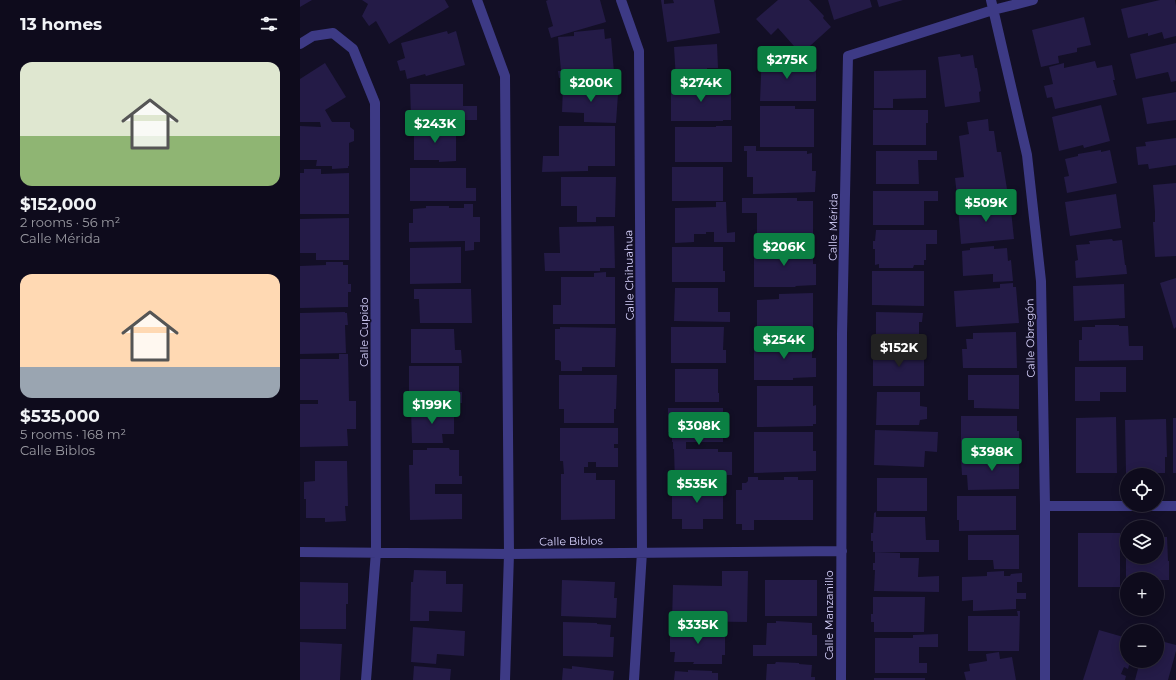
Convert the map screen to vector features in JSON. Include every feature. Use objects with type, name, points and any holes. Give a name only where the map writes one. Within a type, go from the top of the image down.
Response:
[{"type":"street","points":[[477,0],[505,76],[509,554],[505,680]]},
{"type":"street","name":"Calle Chihuahua","points":[[621,0],[639,50],[642,552],[634,680]]},
{"type":"street","points":[[992,5],[1033,0]]},
{"type":"street","name":"Calle Obregón","points":[[992,5],[1027,155],[1040,274],[1045,506],[1045,680]]},
{"type":"street","name":"Calle Mérida","points":[[842,551],[842,334],[848,56],[992,5]]},
{"type":"street","name":"Calle Cupido","points":[[300,44],[313,36],[333,33],[353,49],[376,103],[376,552],[366,680]]},
{"type":"street","points":[[1045,506],[1176,506]]},
{"type":"street","name":"Calle Biblos","points":[[300,552],[509,554],[842,551]]},
{"type":"street","name":"Calle Manzanillo","points":[[841,680],[842,551]]},
{"type":"building","points":[[300,0],[312,0],[300,7]]},
{"type":"building","points":[[362,0],[445,0],[449,7],[389,44],[376,21],[369,26],[362,16],[368,4]]},
{"type":"building","points":[[600,0],[606,22],[551,38],[548,28],[553,26],[546,1]]},
{"type":"building","points":[[661,0],[664,0],[664,4],[674,3],[673,0],[714,0],[720,33],[667,42]]},
{"type":"building","points":[[778,0],[809,0],[824,16],[823,18],[831,27],[801,54],[778,28],[771,35],[756,19]]},
{"type":"building","points":[[828,0],[870,0],[872,7],[834,20]]},
{"type":"building","points":[[877,0],[903,0],[879,7]]},
{"type":"building","points":[[1160,0],[1175,0],[1176,36],[1164,39],[1162,32],[1148,36],[1148,33],[1128,38],[1121,9]]},
{"type":"building","points":[[1084,17],[1091,45],[1077,48],[1077,52],[1058,56],[1059,63],[1041,67],[1032,30]]},
{"type":"building","points":[[604,29],[605,39],[611,38],[614,72],[559,78],[558,71],[561,71],[558,37],[574,36],[574,32]]},
{"type":"building","points":[[447,31],[448,34],[456,31],[465,65],[426,76],[425,74],[407,79],[405,70],[400,71],[397,61],[405,58],[401,43]]},
{"type":"building","points":[[1176,43],[1176,81],[1171,82],[1168,72],[1136,79],[1130,54]]},
{"type":"building","points":[[717,44],[718,68],[707,68],[708,78],[676,80],[674,47]]},
{"type":"building","points":[[762,52],[788,57],[788,61],[816,62],[816,101],[760,101]]},
{"type":"building","points":[[960,54],[961,57],[973,55],[981,91],[979,92],[980,102],[945,107],[938,57]]},
{"type":"building","points":[[1095,61],[1097,68],[1112,65],[1115,80],[1113,80],[1117,95],[1055,109],[1052,97],[1047,98],[1044,86],[1053,84],[1049,67],[1064,63],[1064,68]]},
{"type":"building","points":[[325,63],[346,97],[325,110],[332,122],[350,122],[350,127],[354,130],[354,141],[349,143],[348,168],[332,169],[332,166],[316,166],[317,160],[300,160],[300,126],[321,127],[320,122],[300,122],[300,79]]},
{"type":"building","points":[[926,70],[926,98],[893,99],[893,108],[874,108],[874,71]]},
{"type":"building","points":[[707,79],[714,79],[715,86],[731,87],[731,120],[671,121],[671,86],[707,86]]},
{"type":"building","points":[[410,84],[463,84],[463,106],[477,106],[477,120],[411,120]]},
{"type":"building","points":[[572,84],[609,86],[608,94],[618,94],[616,123],[584,122],[584,113],[562,112],[563,87],[572,87]]},
{"type":"building","points":[[1176,92],[1176,120],[1147,124],[1142,98]]},
{"type":"building","points":[[1101,105],[1110,141],[1084,148],[1083,145],[1059,151],[1052,117]]},
{"type":"building","points":[[760,106],[795,106],[795,109],[814,109],[814,147],[760,147]]},
{"type":"building","points":[[873,110],[928,110],[928,123],[926,123],[926,145],[873,145]]},
{"type":"building","points":[[988,119],[989,131],[994,131],[997,152],[1001,152],[1007,189],[981,192],[982,196],[968,198],[968,195],[957,196],[955,178],[964,177],[959,136],[969,134],[967,122]]},
{"type":"building","points":[[559,126],[615,126],[615,166],[588,166],[588,171],[542,172],[543,156],[559,156]]},
{"type":"building","points":[[732,126],[732,162],[675,162],[675,127]]},
{"type":"building","points":[[414,127],[456,127],[456,161],[439,162],[439,160],[414,160]]},
{"type":"building","points":[[1176,138],[1176,165],[1149,169],[1148,164],[1138,165],[1136,147],[1146,146],[1145,142]]},
{"type":"building","points":[[744,146],[756,146],[756,151],[807,151],[807,154],[812,153],[812,171],[816,171],[815,192],[753,194],[753,177],[747,177],[747,151],[744,151]]},
{"type":"building","points":[[1101,150],[1101,152],[1110,150],[1117,183],[1067,193],[1064,177],[1069,176],[1065,159],[1078,156],[1078,154]]},
{"type":"building","points":[[876,151],[937,151],[937,160],[918,160],[919,184],[876,184]]},
{"type":"building","points":[[672,167],[723,167],[723,201],[672,201]]},
{"type":"building","points":[[410,168],[466,168],[466,188],[476,188],[476,201],[410,201]]},
{"type":"building","points":[[304,169],[321,169],[321,174],[349,173],[349,214],[300,214],[300,173],[304,173]]},
{"type":"building","points":[[561,177],[616,177],[615,217],[596,217],[596,222],[577,222],[577,206],[561,206]]},
{"type":"building","points":[[1176,183],[1176,256],[1155,257],[1153,222],[1155,222],[1155,212],[1153,185]]},
{"type":"building","points":[[873,191],[938,191],[938,201],[924,201],[924,225],[873,225]]},
{"type":"building","points":[[1116,194],[1121,228],[1070,236],[1065,202]]},
{"type":"building","points":[[742,198],[797,198],[797,201],[813,201],[813,240],[757,241],[757,213],[742,213]]},
{"type":"building","points":[[1010,201],[1014,239],[961,244],[958,207]]},
{"type":"building","points":[[716,202],[726,202],[727,233],[735,232],[735,242],[714,242],[714,232],[706,232],[706,234],[694,234],[694,242],[675,243],[675,208],[716,207]]},
{"type":"building","points":[[464,204],[473,204],[473,217],[480,217],[480,242],[474,242],[474,250],[465,251],[465,241],[409,242],[409,223],[413,223],[413,209],[426,208],[426,206],[449,206],[449,208],[464,208]]},
{"type":"building","points":[[349,218],[349,260],[316,260],[316,253],[300,253],[300,219]]},
{"type":"building","points":[[614,226],[615,268],[600,268],[600,271],[545,271],[544,253],[560,253],[559,227]]},
{"type":"building","points":[[876,230],[937,230],[937,244],[926,244],[926,260],[924,260],[924,265],[914,265],[913,268],[879,268],[879,264],[875,265],[875,249],[873,249],[873,241],[875,241]]},
{"type":"building","points":[[1112,239],[1113,241],[1122,240],[1127,274],[1076,278],[1075,261],[1078,260],[1076,245],[1090,244],[1089,241]]},
{"type":"building","points":[[754,246],[813,246],[813,264],[816,264],[816,285],[795,287],[754,287]]},
{"type":"building","points":[[994,246],[994,249],[1007,248],[1008,261],[1011,260],[1013,281],[993,282],[993,274],[963,276],[962,251],[970,250],[970,248]]},
{"type":"building","points":[[461,247],[461,283],[410,284],[410,248]]},
{"type":"building","points":[[672,247],[723,247],[723,271],[725,271],[725,282],[672,282]]},
{"type":"building","points":[[326,262],[343,262],[343,265],[348,265],[348,284],[351,284],[351,292],[348,292],[348,307],[300,308],[300,266],[326,265]]},
{"type":"building","points":[[872,271],[924,271],[924,306],[872,305]]},
{"type":"building","points":[[606,272],[606,277],[615,277],[615,324],[553,324],[553,305],[561,305],[561,277],[594,277],[594,273]]},
{"type":"building","points":[[1176,278],[1176,327],[1174,329],[1160,283]]},
{"type":"building","points":[[1013,283],[1013,287],[1016,287],[1019,323],[956,327],[954,291],[1000,288],[1000,284]]},
{"type":"building","points":[[1124,284],[1125,318],[1074,321],[1073,286]]},
{"type":"building","points":[[675,288],[718,288],[718,312],[730,312],[730,322],[674,321]]},
{"type":"building","points":[[414,289],[471,289],[472,323],[420,323],[419,299],[414,299]]},
{"type":"building","points":[[813,293],[813,333],[757,334],[757,300],[779,299],[779,294]]},
{"type":"building","points":[[876,312],[923,313],[922,322],[919,322],[919,345],[876,345]]},
{"type":"building","points":[[300,313],[347,313],[348,325],[345,325],[346,353],[300,354]]},
{"type":"building","points":[[1095,325],[1128,326],[1129,346],[1143,346],[1143,360],[1079,361],[1079,340],[1082,340],[1082,327],[1095,327]]},
{"type":"building","points":[[560,327],[616,328],[615,367],[582,367],[582,371],[561,371],[561,362],[559,360],[555,360],[555,329],[560,329]]},
{"type":"building","points":[[671,327],[724,327],[723,350],[726,350],[726,363],[671,363]]},
{"type":"building","points":[[411,329],[454,329],[455,350],[461,350],[462,363],[411,363]]},
{"type":"building","points":[[1016,332],[1017,368],[963,368],[962,349],[967,349],[966,339],[973,339],[973,333]]},
{"type":"building","points":[[812,339],[812,358],[816,358],[816,377],[793,378],[793,380],[754,380],[754,347],[764,347],[763,340]]},
{"type":"building","points":[[924,350],[924,386],[873,386],[873,351]]},
{"type":"building","points":[[339,354],[348,354],[349,401],[356,401],[356,429],[347,429],[348,446],[300,447],[300,404],[318,404],[318,400],[300,400],[300,359],[339,359]]},
{"type":"building","points":[[409,366],[459,366],[459,392],[462,392],[462,403],[409,404]]},
{"type":"building","points":[[1075,367],[1126,367],[1126,392],[1100,392],[1100,401],[1075,401]]},
{"type":"building","points":[[675,369],[718,369],[719,402],[675,402]]},
{"type":"building","points":[[559,375],[617,375],[614,423],[564,423],[564,409],[559,409]]},
{"type":"building","points":[[968,375],[1019,375],[1019,409],[974,408],[974,400],[968,400]]},
{"type":"building","points":[[757,386],[813,386],[813,406],[816,405],[816,424],[813,424],[813,426],[757,427]]},
{"type":"building","points":[[877,392],[920,392],[920,406],[927,407],[927,419],[920,420],[919,425],[876,425]]},
{"type":"building","points":[[668,408],[723,408],[723,442],[686,442],[686,449],[718,449],[718,452],[732,452],[732,475],[727,475],[727,483],[675,484],[674,449],[672,432],[668,432]]},
{"type":"building","points":[[411,409],[454,409],[454,434],[442,434],[443,443],[412,443]]},
{"type":"building","points":[[961,416],[1017,416],[1017,431],[1019,431],[1019,439],[1016,438],[1016,450],[961,450]]},
{"type":"building","points":[[1116,417],[1117,473],[1076,473],[1076,418]]},
{"type":"building","points":[[1173,418],[1176,418],[1176,473],[1173,473]]},
{"type":"building","points":[[1166,419],[1167,457],[1165,457],[1165,473],[1164,468],[1126,468],[1125,420]]},
{"type":"building","points":[[560,428],[618,428],[618,444],[614,444],[614,448],[618,448],[618,467],[596,467],[596,462],[588,462],[588,467],[584,467],[584,473],[596,473],[596,480],[615,480],[615,519],[561,520],[561,474],[564,474],[563,461],[560,461]]},
{"type":"building","points":[[875,430],[938,432],[937,452],[925,451],[924,467],[874,465]]},
{"type":"building","points":[[754,432],[813,432],[813,451],[816,451],[816,471],[754,473]]},
{"type":"building","points":[[427,448],[449,448],[450,450],[459,450],[459,476],[462,476],[462,484],[435,484],[435,494],[462,494],[462,519],[410,520],[409,465],[413,465],[413,450],[427,450]]},
{"type":"building","points":[[967,455],[1019,455],[1019,489],[968,490],[967,475],[962,475],[961,460],[967,460]]},
{"type":"building","points":[[315,461],[347,461],[348,506],[345,506],[346,521],[325,522],[325,518],[306,518],[304,482],[315,481]]},
{"type":"building","points":[[748,477],[758,477],[758,480],[784,480],[784,477],[798,477],[798,480],[813,480],[813,520],[754,520],[754,530],[742,530],[742,524],[736,524],[736,490],[742,490],[742,483],[746,483],[748,481]]},
{"type":"building","points":[[877,478],[927,478],[927,511],[877,511]]},
{"type":"building","points":[[672,484],[723,484],[723,519],[703,519],[703,529],[682,529],[682,519],[672,519]]},
{"type":"building","points":[[957,496],[1016,496],[1016,530],[959,531],[959,520],[957,520]]},
{"type":"building","points":[[876,512],[876,517],[925,517],[926,540],[939,540],[939,552],[873,552],[871,533],[873,533],[874,513]]},
{"type":"building","points":[[1078,533],[1120,533],[1120,587],[1078,587]]},
{"type":"building","points":[[968,535],[1019,535],[1019,569],[994,569],[993,560],[968,560]]},
{"type":"building","points":[[1164,537],[1167,537],[1169,580],[1164,580],[1164,572],[1126,572],[1126,564],[1164,564]]},
{"type":"building","points":[[875,552],[900,553],[900,558],[919,558],[918,577],[939,576],[939,592],[874,591],[875,570],[873,570],[873,563],[875,563]]},
{"type":"building","points":[[414,570],[446,571],[446,584],[463,584],[462,612],[429,611],[429,621],[410,621],[411,582],[413,582]]},
{"type":"building","points":[[722,571],[748,571],[747,622],[672,621],[673,585],[722,586]]},
{"type":"building","points":[[1004,571],[1004,576],[1022,573],[1022,582],[1017,582],[1017,593],[1026,593],[1026,599],[1016,599],[1016,609],[973,611],[973,600],[962,601],[962,577],[987,576],[987,572]]},
{"type":"building","points":[[562,580],[615,582],[614,598],[617,598],[616,618],[561,616]]},
{"type":"building","points":[[765,580],[817,580],[817,616],[765,616]]},
{"type":"building","points":[[300,582],[348,583],[346,629],[300,629]]},
{"type":"building","points":[[873,597],[925,597],[924,632],[874,632],[874,622],[871,622],[871,614],[873,614]]},
{"type":"building","points":[[1017,611],[1020,611],[1019,651],[968,651],[968,616],[1018,616]]},
{"type":"building","points":[[776,621],[812,623],[812,635],[817,635],[817,656],[753,656],[753,645],[766,645],[767,623],[776,623]]},
{"type":"building","points":[[563,622],[611,625],[610,637],[614,637],[613,657],[563,656]]},
{"type":"building","points":[[413,627],[465,631],[464,656],[437,654],[436,664],[411,662]]},
{"type":"building","points":[[693,627],[716,627],[716,629],[725,629],[725,655],[722,655],[722,664],[693,664],[694,662],[674,662],[675,652],[670,652],[670,628],[693,629]]},
{"type":"building","points":[[1099,630],[1120,636],[1120,668],[1124,668],[1121,674],[1126,676],[1125,680],[1083,680]]},
{"type":"building","points":[[938,634],[938,647],[919,647],[919,663],[927,663],[927,673],[875,673],[875,638],[913,638],[913,635]]},
{"type":"building","points":[[300,642],[342,644],[340,680],[300,680]]},
{"type":"building","points":[[1164,642],[1176,645],[1176,651],[1168,680],[1135,680],[1138,668],[1164,668]]},
{"type":"building","points":[[999,652],[1000,659],[1012,657],[1016,680],[966,680],[964,672],[970,671],[969,664],[987,661],[986,654]]},
{"type":"building","points":[[776,662],[812,665],[811,677],[815,677],[815,680],[766,680],[767,664],[775,664]]},
{"type":"building","points":[[414,666],[451,669],[450,680],[413,680]]},
{"type":"building","points":[[572,666],[614,671],[613,680],[562,680],[563,668],[572,669]]},
{"type":"building","points":[[688,670],[712,671],[712,673],[718,673],[718,680],[674,680],[675,671],[688,672]]},
{"type":"building","points":[[874,678],[925,678],[925,680],[874,680]]}]
